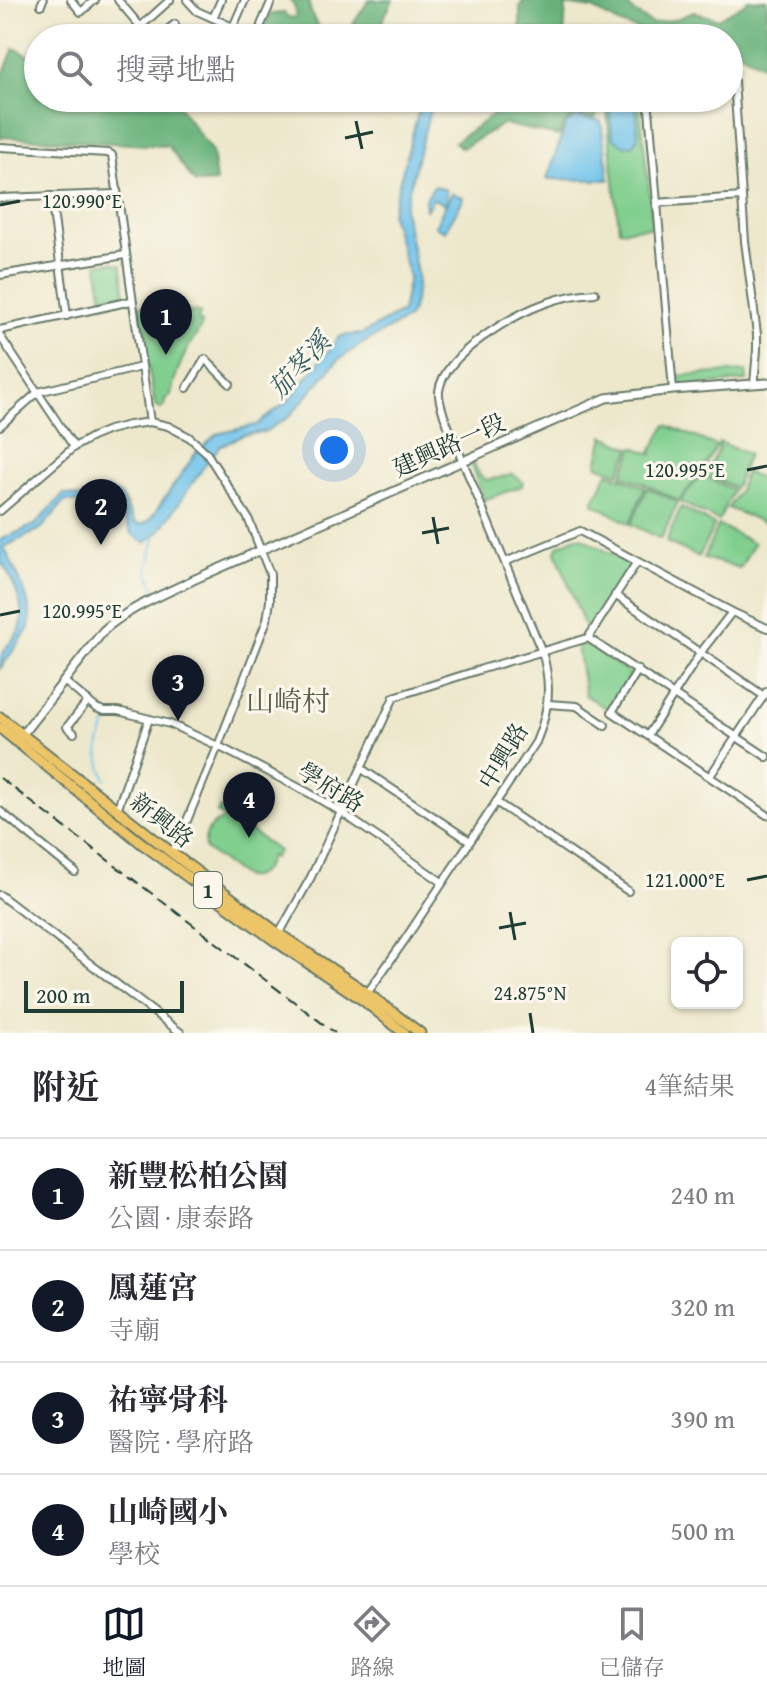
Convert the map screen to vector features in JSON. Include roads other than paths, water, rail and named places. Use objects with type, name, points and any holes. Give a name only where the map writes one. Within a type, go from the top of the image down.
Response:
[{"type":"main road","name":"新興路","points":[[0,717],[19,738],[169,857],[277,937],[420,1033]]},
{"type":"main road","name":"新興路","points":[[0,728],[19,738]]},
{"type":"main road","name":"新興路","points":[[365,996],[404,1033]]},
{"type":"street","points":[[71,0],[81,12],[95,0]]},
{"type":"street","points":[[118,0],[138,24]]},
{"type":"street","points":[[154,0],[161,8]]},
{"type":"street","points":[[143,24],[170,0]]},
{"type":"street","points":[[187,0],[197,11],[226,24]]},
{"type":"street","points":[[213,18],[221,0]]},
{"type":"street","points":[[234,24],[245,0]]},
{"type":"street","points":[[261,24],[272,0]]},
{"type":"street","points":[[649,112],[673,390]]},
{"type":"street","points":[[736,112],[757,334],[754,384]]},
{"type":"street","points":[[0,147],[112,155],[150,422]]},
{"type":"street","points":[[0,198],[116,194]]},
{"type":"street","points":[[51,196],[67,316]]},
{"type":"street","points":[[656,203],[742,197]]},
{"type":"street","points":[[0,275],[125,255]]},
{"type":"street","name":"中興路","points":[[365,996],[536,742],[548,704],[548,680],[542,652],[444,416],[438,395],[444,375],[475,344],[531,309],[556,299],[595,293]]},
{"type":"street","points":[[74,447],[0,333],[131,301]]},
{"type":"street","points":[[187,388],[205,359],[230,384]]},
{"type":"street","points":[[0,426],[38,392],[141,367]]},
{"type":"street","name":"建興路一段","points":[[19,738],[110,625],[158,597],[606,398],[767,383]]},
{"type":"street","points":[[0,510],[74,447],[109,430],[150,422],[180,430],[197,443],[248,518],[270,574],[267,620],[218,746],[169,857]]},
{"type":"street","points":[[505,562],[580,531],[767,628]]},
{"type":"street","points":[[277,937],[311,877],[394,697],[588,638],[637,562]]},
{"type":"street","points":[[615,595],[731,675],[766,694],[710,776]]},
{"type":"street","points":[[648,735],[701,652],[732,612]]},
{"type":"street","points":[[588,638],[767,757]]},
{"type":"street","points":[[638,670],[612,712],[767,815]]},
{"type":"street","name":"學府路","points":[[64,681],[104,711],[118,711],[170,724],[309,793],[442,882]]},
{"type":"street","points":[[74,733],[67,727],[88,701]]},
{"type":"street","points":[[548,704],[577,706],[605,725]]},
{"type":"street","points":[[114,814],[149,719]]},
{"type":"street","points":[[362,769],[470,841]]},
{"type":"street","points":[[496,802],[628,891]]},
{"type":"street","points":[[0,811],[75,872]]},
{"type":"street","points":[[0,895],[181,1033]]},
{"type":"water","name":"茄苳溪","points":[[418,112],[429,112],[404,209],[417,273],[412,311],[407,319],[338,360],[289,417],[264,432],[244,435],[220,446],[159,532],[145,543],[132,534],[112,496],[104,495],[83,503],[65,501],[41,529],[4,547],[22,586],[30,618],[29,628],[0,669],[4,651],[20,629],[22,613],[9,575],[0,561],[0,540],[35,525],[64,494],[84,498],[106,488],[120,495],[135,523],[141,525],[149,521],[196,453],[217,434],[256,425],[288,401],[340,336],[362,334],[402,312],[409,277],[391,214]]},
{"type":"water","points":[[609,112],[637,112],[638,137],[633,145],[625,146],[613,138]]},
{"type":"water","points":[[576,117],[601,121],[609,180],[547,179],[566,124]]},
{"type":"water","points":[[434,186],[446,190],[447,203],[452,193],[464,198],[445,231],[435,226],[446,204],[433,199],[426,210],[425,199]]},
{"type":"waterway","points":[[155,536],[148,571],[157,595]]},
{"type":"waterway","points":[[106,779],[99,749],[109,719]]},
{"type":"railway","points":[[0,778],[335,1033]]},
{"type":"place","name":"新豐松柏公園","points":[[166,355]]},
{"type":"place","name":"鳳蓮宮","points":[[101,545]]},
{"type":"place","name":"祐寧骨科","points":[[178,721]]},
{"type":"place","name":"山崎國小","points":[[249,838]]},
{"type":"district","name":"山崎村","points":[[288,700]]}]
